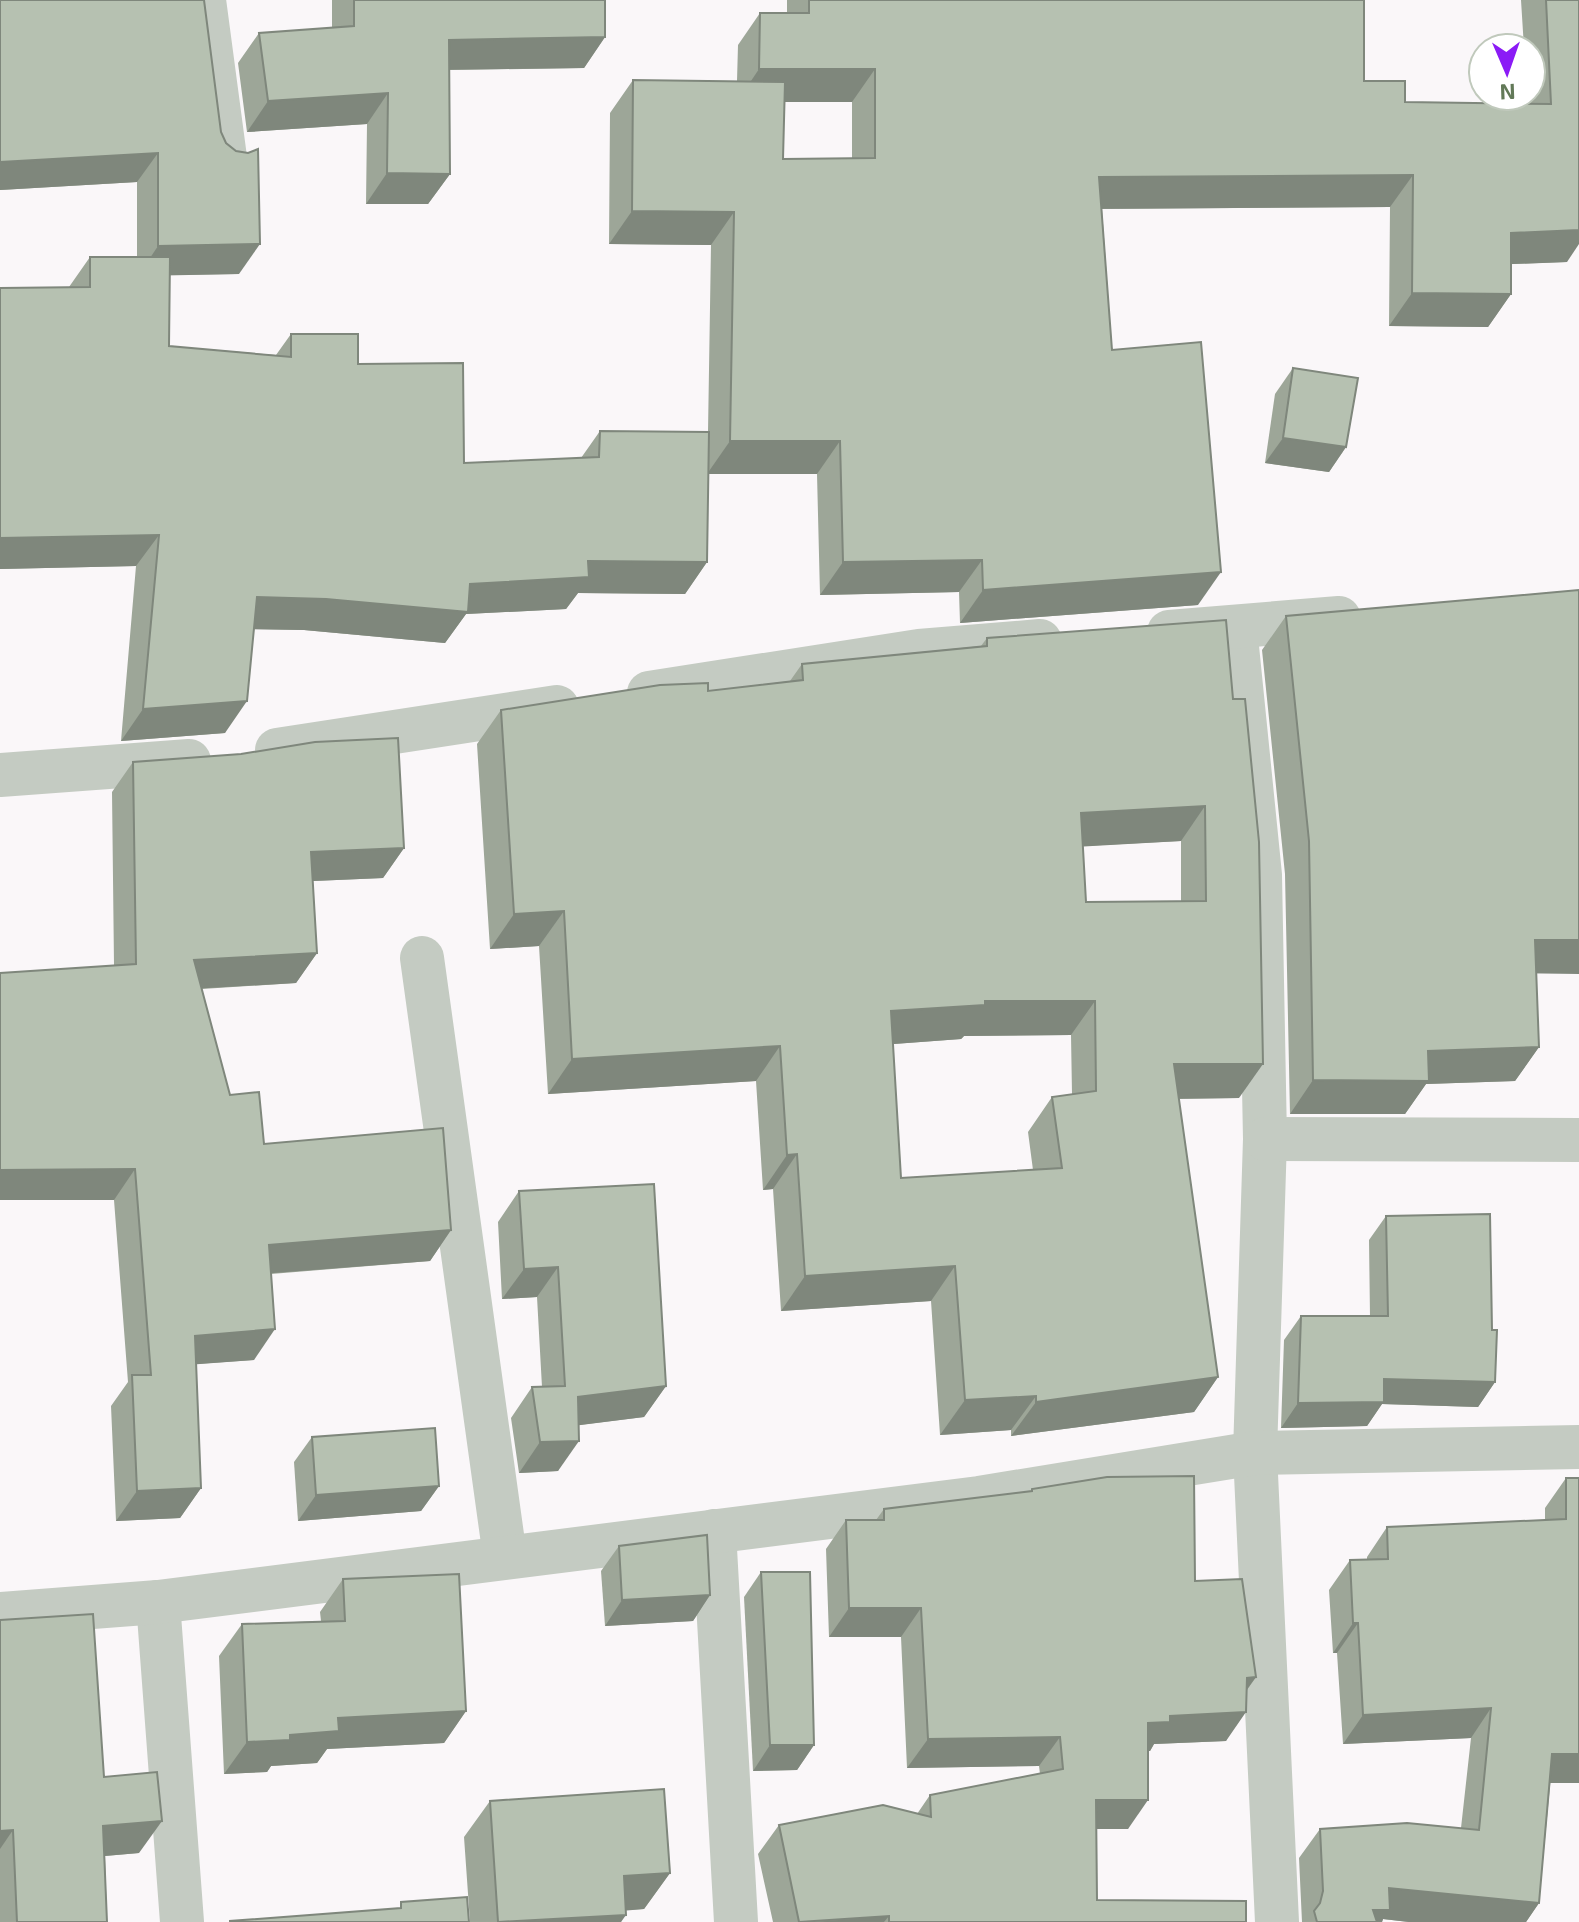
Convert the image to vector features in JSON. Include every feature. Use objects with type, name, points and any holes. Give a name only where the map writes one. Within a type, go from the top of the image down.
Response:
[{"type":"street","points":[[204,0],[225,158]]},
{"type":"street","points":[[1134,634],[1376,615]]},
{"type":"street","points":[[1235,627],[1260,875],[1265,1139],[1255,1453],[1277,1922]]},
{"type":"street","points":[[0,775],[218,759],[919,651],[1076,638]]},
{"type":"street","points":[[422,958],[505,1557]]},
{"type":"street","points":[[1265,1139],[1579,1140]]},
{"type":"street","points":[[0,1614],[158,1602],[979,1498],[1255,1453],[1579,1447]]},
{"type":"street","points":[[714,1531],[736,1922]]},
{"type":"street","points":[[158,1602],[182,1922]]},
{"type":"building","points":[[0,0],[204,0],[221,132],[226,143],[236,151],[248,153],[258,149],[260,244],[158,246],[158,153],[0,162]]},
{"type":"building","points":[[354,0],[605,0],[605,37],[449,40],[450,174],[387,173],[388,93],[268,101],[259,33],[354,26]]},
{"type":"building","points":[[809,0],[1364,0],[1364,81],[1405,81],[1405,102],[1467,103],[1467,112],[1547,112],[1547,104],[1551,104],[1546,0],[1579,0],[1579,230],[1511,233],[1511,294],[1412,293],[1413,175],[1099,177],[1112,350],[1201,342],[1221,572],[983,590],[982,560],[843,562],[840,441],[730,441],[734,212],[632,211],[633,80],[785,82],[783,159],[875,158],[875,69],[759,69],[760,13],[809,13]]},
{"type":"building","points":[[90,257],[170,257],[169,346],[291,357],[291,334],[358,334],[358,364],[463,363],[464,463],[599,457],[600,431],[709,432],[707,562],[588,561],[589,577],[470,584],[468,612],[326,599],[257,597],[247,701],[143,709],[159,535],[0,538],[0,288],[90,287]]},
{"type":"building","points":[[1293,368],[1358,378],[1346,447],[1283,438]]},
{"type":"building","points":[[1579,590],[1579,940],[1535,940],[1539,1047],[1428,1051],[1429,1081],[1313,1080],[1309,841],[1286,616]]},
{"type":"building","points":[[1226,620],[1233,699],[1245,699],[1259,842],[1263,1064],[1174,1064],[1218,1377],[1036,1402],[1036,1396],[965,1400],[955,1266],[805,1276],[797,1154],[787,1155],[780,1046],[572,1059],[564,911],[514,914],[501,710],[660,685],[708,683],[708,691],[803,680],[802,664],[987,646],[987,638]],"holes":[[[1205,806],[1206,901],[1086,902],[1081,813]],[[985,1001],[1095,1001],[1096,1091],[1052,1097],[1062,1168],[901,1178],[891,1011],[985,1005]]]},
{"type":"building","points":[[398,738],[404,848],[311,852],[317,953],[194,960],[230,1095],[259,1092],[264,1144],[443,1128],[451,1230],[269,1245],[275,1329],[195,1336],[201,1488],[137,1491],[132,1375],[151,1375],[135,1169],[0,1170],[0,973],[136,964],[133,762],[241,754],[315,742]]},
{"type":"building","points":[[654,1184],[666,1386],[578,1397],[579,1441],[540,1442],[532,1387],[565,1386],[558,1267],[524,1269],[519,1191]]},
{"type":"building","points":[[1490,1214],[1492,1330],[1497,1330],[1495,1382],[1384,1379],[1384,1402],[1298,1403],[1301,1316],[1388,1316],[1386,1216]]},
{"type":"building","points":[[435,1428],[439,1486],[316,1495],[312,1437]]},
{"type":"building","points":[[1194,1476],[1195,1581],[1242,1579],[1256,1677],[1247,1678],[1246,1712],[1170,1716],[1170,1722],[1148,1723],[1148,1800],[1096,1800],[1097,1900],[1246,1901],[1246,1922],[889,1922],[889,1916],[799,1922],[779,1825],[883,1805],[931,1817],[930,1795],[1063,1769],[1060,1737],[928,1739],[921,1608],[849,1608],[846,1520],[884,1520],[884,1509],[1032,1491],[1107,1477]]},
{"type":"building","points":[[1566,1478],[1579,1478],[1579,1754],[1552,1754],[1539,1903],[1389,1888],[1390,1910],[1373,1910],[1377,1922],[1317,1922],[1314,1911],[1323,1891],[1320,1829],[1407,1823],[1479,1830],[1491,1708],[1363,1715],[1358,1623],[1353,1623],[1350,1560],[1388,1559],[1387,1527],[1566,1519]]},
{"type":"building","points":[[707,1535],[710,1595],[622,1600],[619,1546]]},
{"type":"building","points":[[761,1572],[810,1572],[814,1745],[770,1745]]},
{"type":"building","points":[[459,1574],[466,1711],[338,1718],[339,1731],[290,1735],[290,1740],[247,1742],[242,1624],[345,1621],[343,1579]]},
{"type":"building","points":[[93,1614],[104,1777],[157,1772],[162,1821],[103,1826],[107,1922],[17,1922],[13,1830],[0,1831],[0,1620]]},
{"type":"building","points":[[664,1789],[670,1873],[624,1876],[626,1915],[498,1922],[490,1801]]},
{"type":"building","points":[[467,1897],[469,1922],[230,1922],[401,1908],[401,1902]]}]
